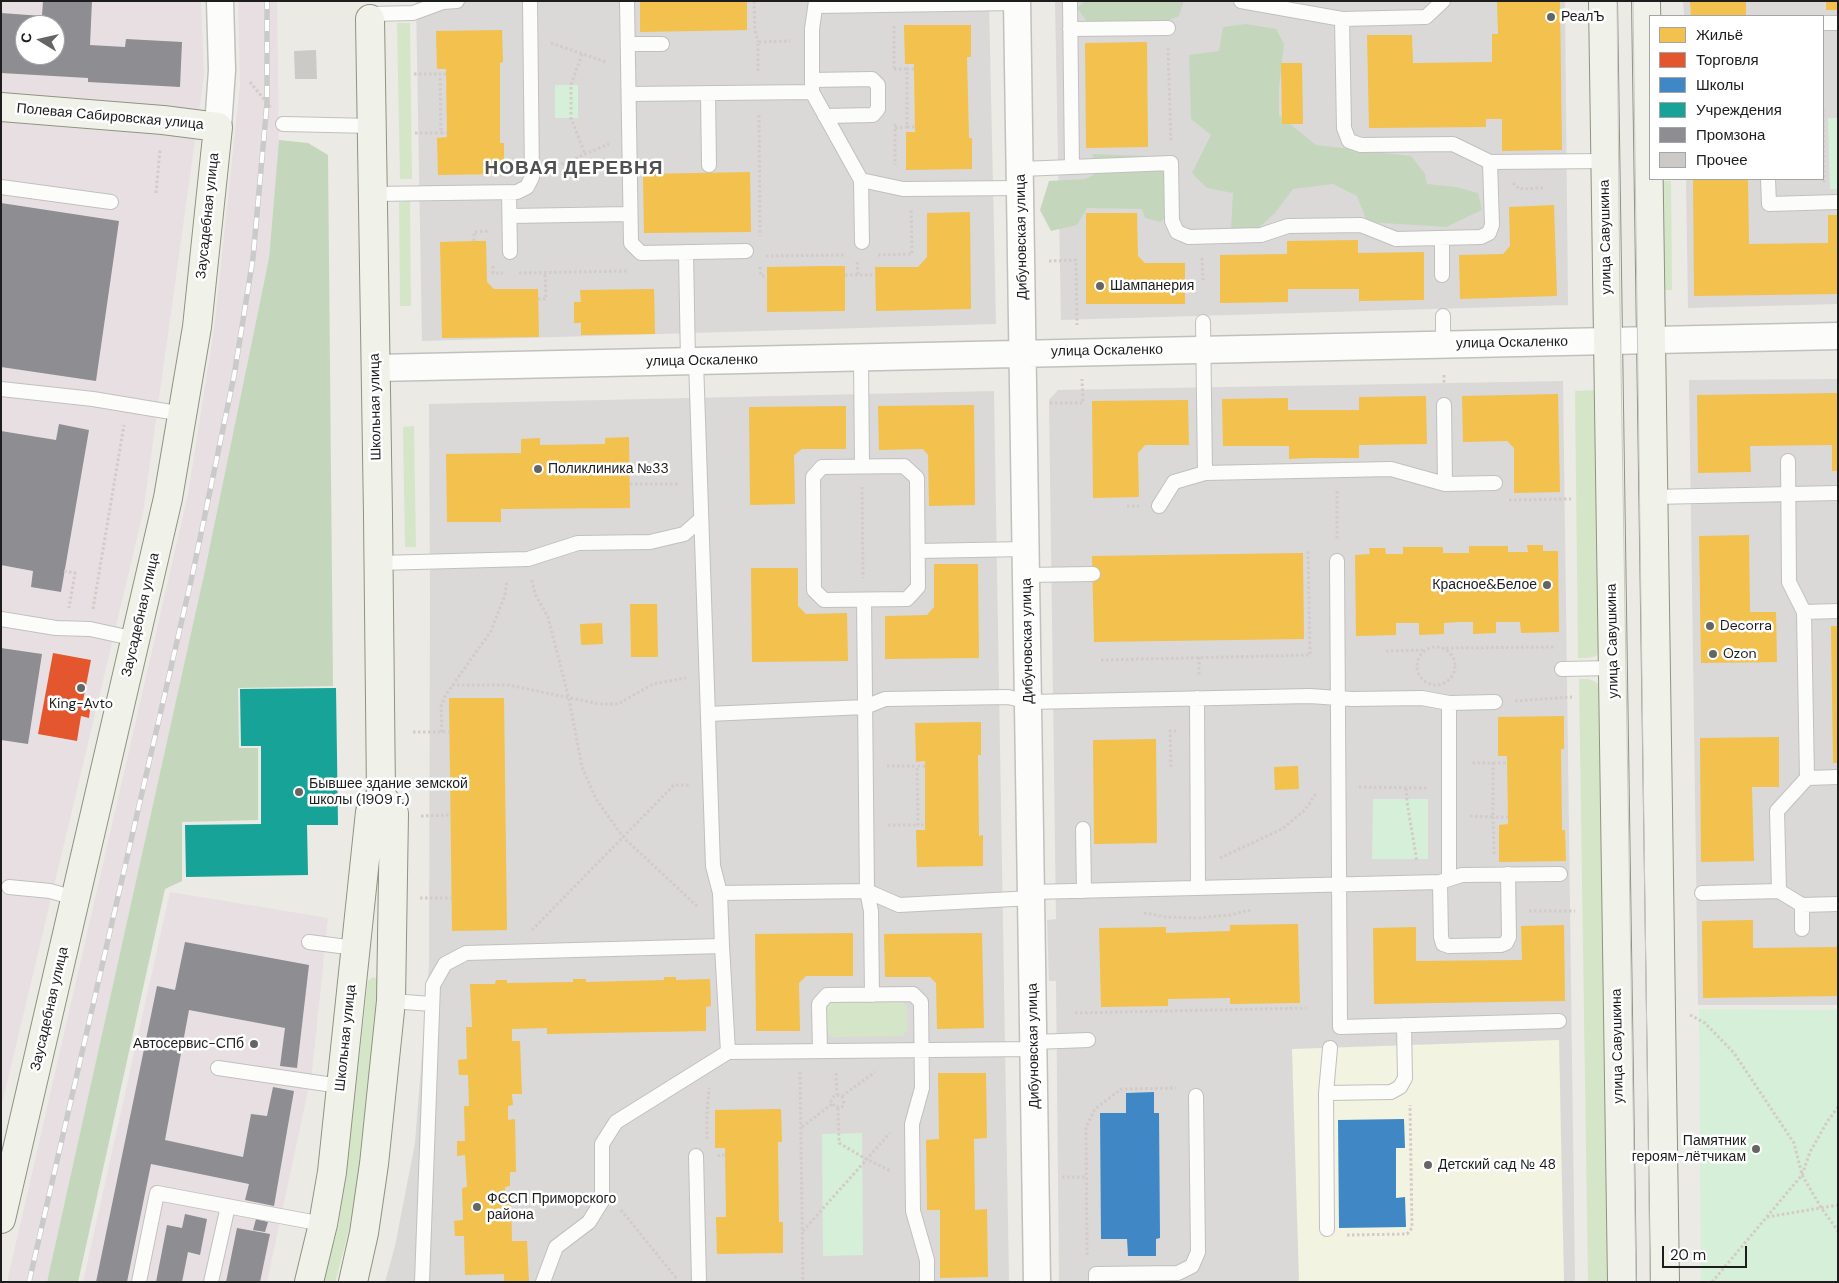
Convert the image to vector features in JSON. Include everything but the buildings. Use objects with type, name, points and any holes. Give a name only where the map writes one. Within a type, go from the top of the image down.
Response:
[{"type":"street","name":"Заусадебная улица","points":[[1,1219],[168,498],[197,327],[218,127],[222,70],[220,1]]},
{"type":"street","name":"улица Савушкина","points":[[1602,1],[1622,1282]]},
{"type":"street","points":[[1646,1],[1665,1282]]},
{"type":"street","name":"Дибуновская улица","points":[[1017,2],[1024,353],[1036,1282]]},
{"type":"street","name":"Школьная улица","points":[[309,1282],[323,1224],[332,1172],[370,812],[381,795],[371,17]]},
{"type":"street","name":"Полевая Сабировская улица","points":[[1,107],[163,120],[218,127]]},
{"type":"street","name":"улица Оскаленко","points":[[376,368],[1838,336]]},
{"type":"street","points":[[352,1282],[364,1233],[374,1164],[391,1001],[394,813],[381,795]]},
{"type":"lane","points":[[371,17],[413,13],[443,2],[457,1]]},
{"type":"lane","points":[[373,194],[517,192],[527,187],[532,177],[530,1]]},
{"type":"lane","points":[[627,1],[631,243],[640,253],[746,251]]},
{"type":"lane","points":[[1070,1],[1072,167]]},
{"type":"lane","points":[[1241,1],[1342,19],[1426,17],[1443,1]]},
{"type":"lane","points":[[862,242],[862,180],[825,116],[812,86],[812,29],[816,4],[1017,2]]},
{"type":"lane","points":[[1342,19],[1344,128],[1349,141],[1361,145],[1453,144],[1490,162],[1604,161]]},
{"type":"lane","points":[[1824,23],[1838,22]]},
{"type":"lane","points":[[1070,29],[1168,28]]},
{"type":"lane","points":[[628,44],[662,44]]},
{"type":"lane","points":[[629,94],[759,92],[872,79],[878,85],[878,109],[873,115],[825,116]]},
{"type":"lane","points":[[708,93],[709,165]]},
{"type":"lane","points":[[283,124],[372,126]]},
{"type":"lane","points":[[862,180],[903,189],[1021,178],[1072,167],[1171,163],[1172,221],[1177,232],[1189,237],[1261,235],[1288,226],[1361,226],[1396,239],[1480,237],[1489,233],[1492,225],[1490,162]]},
{"type":"lane","points":[[1768,180],[1769,204],[1831,202]]},
{"type":"lane","points":[[1,187],[111,202]]},
{"type":"lane","points":[[510,192],[510,252]]},
{"type":"lane","points":[[510,216],[630,214]]},
{"type":"lane","points":[[1442,238],[1442,276]]},
{"type":"lane","points":[[686,252],[700,483],[713,866],[720,893],[728,1052]]},
{"type":"lane","points":[[1443,316],[1443,345]]},
{"type":"lane","points":[[1203,322],[1205,473]]},
{"type":"lane","points":[[861,358],[862,466]]},
{"type":"lane","points":[[1,388],[93,399],[183,414]]},
{"type":"lane","points":[[1444,405],[1445,484]]},
{"type":"lane","points":[[1779,892],[1777,811],[1807,778],[1804,612],[1789,582],[1788,461]]},
{"type":"lane","points":[[904,466],[917,478],[918,551],[918,587],[907,599],[824,600],[814,590],[813,477],[822,467],[904,466]]},
{"type":"lane","points":[[1159,506],[1174,482],[1205,473],[1391,469],[1445,484],[1495,483]]},
{"type":"lane","points":[[1653,497],[1838,493]]},
{"type":"lane","points":[[379,563],[528,560],[578,543],[650,542],[676,536],[684,534],[701,519]]},
{"type":"lane","points":[[918,551],[1026,549]]},
{"type":"lane","points":[[1337,561],[1340,1027],[1559,1021]]},
{"type":"lane","points":[[1027,575],[1093,574]]},
{"type":"lane","points":[[864,600],[867,891],[871,911],[872,995]]},
{"type":"lane","points":[[1804,612],[1838,611]]},
{"type":"lane","points":[[1,619],[56,628],[90,629],[136,639]]},
{"type":"lane","points":[[1562,670],[1613,668]]},
{"type":"lane","points":[[708,714],[865,707],[884,699],[1008,697],[1029,702],[1310,696],[1422,698],[1449,703],[1495,702]]},
{"type":"lane","points":[[1197,698],[1198,888]]},
{"type":"lane","points":[[1449,703],[1450,816],[1440,937],[1443,944],[1449,946],[1500,945],[1506,942],[1509,937],[1508,912],[1501,874]]},
{"type":"lane","points":[[1807,778],[1838,778]]},
{"type":"lane","points":[[1083,829],[1084,891]]},
{"type":"lane","points":[[720,893],[867,891],[899,905],[1084,891],[1339,885],[1444,881],[1462,875],[1560,874]]},
{"type":"lane","points":[[9,887],[50,891],[75,898]]},
{"type":"lane","points":[[1702,893],[1779,892],[1802,904],[1838,904]]},
{"type":"lane","points":[[1802,904],[1802,929]]},
{"type":"lane","points":[[309,942],[355,948]]},
{"type":"lane","points":[[422,1282],[432,1004],[434,985],[445,964],[466,953],[722,946]]},
{"type":"lane","points":[[820,1051],[819,1004],[827,995],[913,994],[921,1002],[922,1088],[912,1124],[913,1211],[927,1260],[927,1282]]},
{"type":"lane","points":[[391,1001],[432,1004]]},
{"type":"lane","points":[[1326,1093],[1392,1092],[1400,1087],[1405,1078],[1404,1025]]},
{"type":"lane","points":[[542,1282],[556,1247],[589,1222],[602,1201],[602,1144],[616,1122],[728,1052],[922,1050],[1034,1045],[1088,1040]]},
{"type":"lane","points":[[1327,1229],[1326,1093],[1330,1048]]},
{"type":"lane","points":[[218,1068],[340,1086]]},
{"type":"lane","points":[[1096,1278],[1178,1273],[1192,1266],[1198,1252],[1196,1096]]},
{"type":"lane","points":[[699,1282],[702,1151]]},
{"type":"lane","points":[[139,1282],[157,1193],[323,1224]]},
{"type":"lane","points":[[211,1282],[228,1206]]},
{"type":"path","points":[[754,1],[755,30],[758,42],[760,237]]},
{"type":"path","points":[[1171,163],[1168,28],[1183,1]]},
{"type":"path","points":[[530,36],[628,70]]},
{"type":"path","points":[[758,42],[812,41]]},
{"type":"path","points":[[582,54],[571,85],[571,118],[585,154]]},
{"type":"path","points":[[894,69],[914,69]]},
{"type":"path","points":[[907,69],[908,128]]},
{"type":"path","points":[[222,70],[245,76],[283,124]]},
{"type":"path","points":[[414,74],[446,74]]},
{"type":"path","points":[[440,74],[441,133]]},
{"type":"path","points":[[1824,122],[1831,202]]},
{"type":"path","points":[[895,128],[915,127]]},
{"type":"path","points":[[415,133],[447,133]]},
{"type":"path","points":[[474,241],[474,232],[493,231]]},
{"type":"path","points":[[1047,261],[1076,260],[1077,326]]},
{"type":"path","points":[[761,262],[761,276],[767,276]]},
{"type":"path","points":[[493,265],[493,273],[630,271]]},
{"type":"path","points":[[538,299],[546,299],[546,272]]},
{"type":"path","points":[[845,275],[876,275]]},
{"type":"path","points":[[1045,403],[1083,403],[1082,379]]},
{"type":"path","points":[[90,629],[128,405]]},
{"type":"path","points":[[862,466],[864,600]]},
{"type":"path","points":[[1337,470],[1337,561]]},
{"type":"path","points":[[630,484],[700,483]]},
{"type":"path","points":[[1495,483],[1507,500],[1571,499]]},
{"type":"path","points":[[1100,660],[1310,655],[1308,549]]},
{"type":"path","points":[[64,571],[75,573],[66,628]]},
{"type":"path","points":[[535,594],[548,617],[569,699],[582,767],[596,799],[623,837],[722,928]]},
{"type":"path","points":[[442,732],[441,707],[445,696],[491,632],[505,595]]},
{"type":"path","points":[[1386,651],[1423,650],[1435,646],[1446,648],[1561,647]]},
{"type":"path","points":[[1423,650],[1418,658],[1416,668],[1420,677],[1427,684],[1436,686],[1446,683],[1453,676],[1456,666],[1453,656],[1446,648]]},
{"type":"path","points":[[452,685],[508,685],[569,699],[600,704],[618,704],[653,684],[677,678],[706,677]]},
{"type":"path","points":[[1495,702],[1572,697]]},
{"type":"path","points":[[413,732],[450,732]]},
{"type":"path","points":[[1450,762],[1507,763]]},
{"type":"path","points":[[1493,763],[1494,816],[1501,874]]},
{"type":"path","points":[[904,766],[925,766]]},
{"type":"path","points":[[917,766],[918,825]]},
{"type":"path","points":[[510,952],[674,785],[710,785]]},
{"type":"path","points":[[1198,872],[1226,854],[1282,829],[1305,810],[1320,787],[1450,788]]},
{"type":"path","points":[[1406,788],[1417,856]]},
{"type":"path","points":[[414,816],[450,815]]},
{"type":"path","points":[[1450,816],[1508,817]]},
{"type":"path","points":[[904,825],[925,825]]},
{"type":"path","points":[[414,898],[452,898]]},
{"type":"path","points":[[1508,912],[1576,911]]},
{"type":"path","points":[[1075,1013],[1306,1008]]},
{"type":"path","points":[[1690,1015],[1705,1023],[1734,1053],[1794,1143],[1802,1175],[1822,1209],[1838,1231]]},
{"type":"path","points":[[800,1052],[803,1282]]},
{"type":"path","points":[[1327,1229],[1333,1235],[1407,1234],[1412,1228],[1410,1106],[1400,1087]]},
{"type":"path","points":[[1096,1278],[1087,1258],[1086,1127],[1096,1109],[1121,1089],[1176,1088],[1196,1096]]},
{"type":"path","points":[[801,1128],[832,1104],[834,1096],[840,1095],[844,1100],[844,1104],[838,1108]]},
{"type":"path","points":[[832,1104],[838,1108]]},
{"type":"path","points":[[1712,1282],[1802,1175],[1810,1152],[1826,1122],[1838,1107]]},
{"type":"path","points":[[838,1108],[839,1143],[866,1160]]},
{"type":"path","points":[[702,1151],[707,1114]]},
{"type":"path","points":[[803,1231],[898,1124],[912,1124]]},
{"type":"path","points":[[1070,1177],[1086,1177]]},
{"type":"path","points":[[602,1201],[619,1208],[679,1282]]},
{"type":"path","points":[[1767,1218],[1838,1205]]},
{"type":"shaded area","points":[[1,1],[201,1],[204,76],[143,513],[1,1108]]},
{"type":"shaded area","points":[[238,1],[277,1],[279,140],[269,258],[205,570],[47,1282],[7,1282],[188,494],[214,330],[240,85]]},
{"type":"shaded area","points":[[416,1],[989,1],[996,324],[422,341]]},
{"type":"shaded area","points":[[1055,1],[1565,1],[1568,305],[1061,320]]},
{"type":"shaded area","points":[[1683,1],[1838,1],[1838,304],[1688,308],[1686,180],[1824,180],[1824,15],[1684,15]]},
{"type":"shaded area","points":[[555,85],[578,85],[578,118],[555,118]]},
{"type":"shaded area","points":[[1828,118],[1838,118],[1838,189],[1830,189]]},
{"type":"shaded area","points":[[1838,379],[1838,1005],[1698,1005],[1689,380]]},
{"type":"shaded area","points":[[1563,381],[1575,1282],[1059,1282],[1056,981],[1049,981],[1047,920],[1056,919],[1049,400],[1058,390]]},
{"type":"shaded area","points":[[994,391],[1009,1282],[385,1282],[395,1246],[415,1143],[429,965],[429,404]]},
{"type":"shaded area","points":[[1373,799],[1428,799],[1428,859],[1372,859]]},
{"type":"shaded area","points":[[170,892],[328,918],[312,1072],[267,1282],[83,1282]]},
{"type":"shaded area","points":[[1699,1009],[1838,1010],[1838,1282],[1701,1282]]},
{"type":"shaded area","name":"Детский сад № 48","points":[[1559,1040],[1564,1282],[1299,1282],[1292,1049]]},
{"type":"shaded area","points":[[862,1133],[863,1255],[823,1256],[822,1134]]},
{"type":"green space","points":[[1085,1],[1184,1],[1179,16],[1156,25],[1090,26],[1077,8]]},
{"type":"green space","points":[[397,23],[410,23],[412,179],[400,179]]},
{"type":"green space","points":[[1246,24],[1276,29],[1284,44],[1279,88],[1279,115],[1316,145],[1411,156],[1425,174],[1427,184],[1456,187],[1478,193],[1482,210],[1446,227],[1367,222],[1357,196],[1333,184],[1293,189],[1274,214],[1256,230],[1231,228],[1233,193],[1207,188],[1192,173],[1211,135],[1191,119],[1189,55],[1219,51],[1223,27]]},
{"type":"green space","points":[[279,140],[308,143],[328,155],[333,686],[238,688],[239,748],[258,748],[258,820],[182,822],[182,881],[165,889],[78,1282],[47,1282],[205,570],[269,258]]},
{"type":"green space","points":[[1092,154],[1147,156],[1168,178],[1177,202],[1161,222],[1145,218],[1142,209],[1087,208],[1077,225],[1051,231],[1040,210],[1049,181],[1085,179],[1100,172]]},
{"type":"green space","points":[[1661,181],[1671,181],[1672,290],[1662,290]]},
{"type":"green space","points":[[410,201],[411,306],[400,306],[399,202]]},
{"type":"green space","points":[[1597,390],[1601,650],[1596,656],[1578,658],[1575,391]]},
{"type":"green space","points":[[414,426],[416,547],[405,547],[403,427]]},
{"type":"green space","points":[[1579,679],[1588,679],[1596,682],[1601,688],[1609,1282],[1588,1282]]},
{"type":"green space","points":[[373,977],[379,982],[358,1174],[349,1230],[335,1282],[324,1282],[338,1227],[346,1174],[368,981]]},
{"type":"green space","points":[[833,1001],[901,1001],[907,1006],[907,1031],[902,1036],[833,1037],[827,1032],[827,1007]]},
{"type":"tram line","points":[[1617,1],[1620,306],[1636,1282]]},
{"type":"tram line","points":[[1633,1],[1650,1282]]},
{"type":"railway","points":[[29,1282],[193,572],[234,376],[253,258],[267,103],[267,1]]},
{"type":"place","name":"РеалЪ","points":[[1551,17]]},
{"type":"place","name":"Шампанерия","points":[[1100,286]]},
{"type":"place","name":"Поликлиника №33","points":[[538,469]]},
{"type":"place","name":"Красное&Белое","points":[[1547,585]]},
{"type":"place","name":"Decorra","points":[[1710,626]]},
{"type":"place","name":"Ozon","points":[[1713,654]]},
{"type":"place","name":"King-Avto","points":[[81,688]]},
{"type":"place","name":"Бывшее здание земской школы (1909 г.)","points":[[299,792]]},
{"type":"place","name":"Автосервис-СПб","points":[[254,1044]]},
{"type":"place","name":"Памятник героям-лётчикам","points":[[1756,1149]]},
{"type":"place","name":"Детский сад № 48","points":[[1428,1165]]},
{"type":"place","name":"ФССП Приморского района","points":[[477,1207]]},
{"type":"district","name":"НОВАЯ ДЕРЕВНЯ","points":[[574,169]]}]
